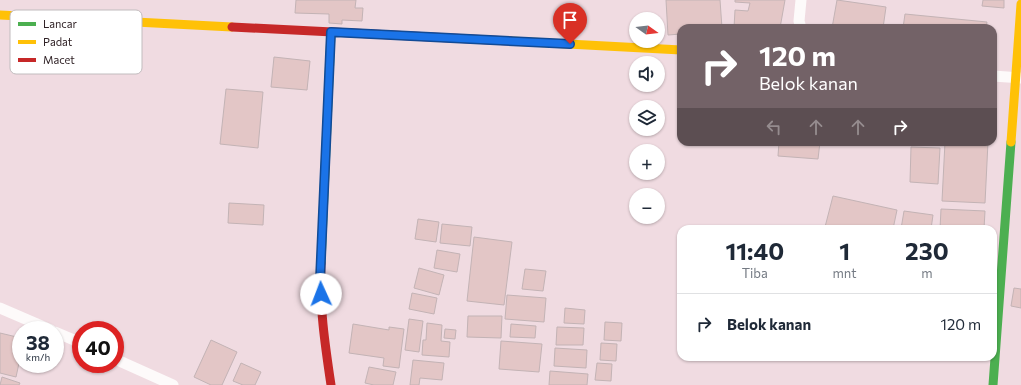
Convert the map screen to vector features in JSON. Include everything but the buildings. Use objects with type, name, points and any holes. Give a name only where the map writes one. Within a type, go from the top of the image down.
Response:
[{"type":"main road","points":[[997,338],[1019,78],[1021,4]]},
{"type":"main road","points":[[0,15],[10,16]]},
{"type":"main road","points":[[142,22],[677,50]]},
{"type":"main road","points":[[331,32],[320,280],[324,337],[331,385]]},
{"type":"main road","points":[[993,385],[995,361]]},
{"type":"street","points":[[799,24],[801,0]]},
{"type":"street","points":[[997,76],[1019,78]]},
{"type":"street","points":[[0,308],[30,321]]},
{"type":"street","points":[[124,363],[173,385]]},
{"type":"traffic: fast","points":[[321,263],[331,32]]},
{"type":"traffic: fast","points":[[997,331],[1011,142]]},
{"type":"traffic: fast","points":[[993,385],[995,361]]},
{"type":"traffic: slow","points":[[1011,142],[1021,4]]},
{"type":"traffic: slow","points":[[0,15],[10,16]]},
{"type":"traffic: slow","points":[[142,22],[232,27]]},
{"type":"traffic: slow","points":[[511,41],[677,50]]},
{"type":"traffic: jam","points":[[232,27],[511,41]]},
{"type":"traffic: jam","points":[[321,263],[322,309],[331,385]]},
{"type":"route","points":[[321,294],[320,280],[331,32],[570,44]]}]
